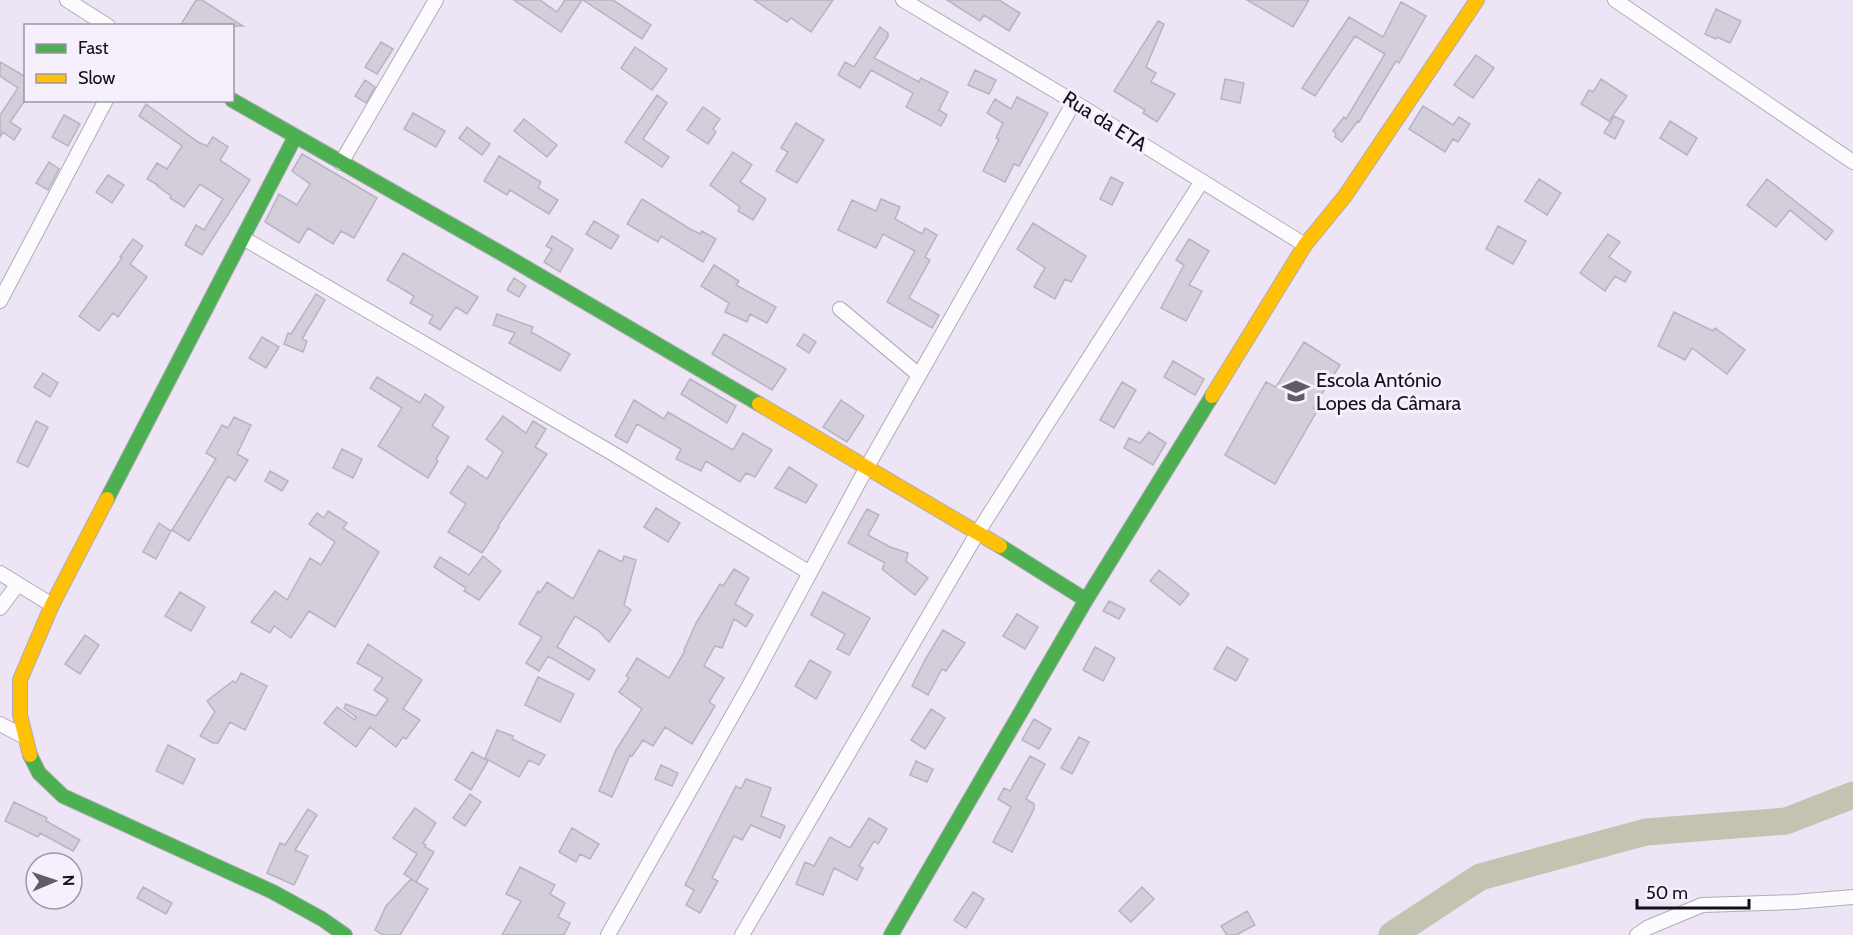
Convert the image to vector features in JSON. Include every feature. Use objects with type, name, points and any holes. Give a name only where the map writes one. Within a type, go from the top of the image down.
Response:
[{"type":"street","points":[[67,0],[105,24]]},
{"type":"street","points":[[341,163],[436,0]]},
{"type":"street","name":"Rua da ETA","points":[[903,0],[1074,102],[1305,245]]},
{"type":"street","points":[[891,935],[1086,600],[1305,245],[1345,196],[1477,0]]},
{"type":"street","points":[[1615,0],[1853,162]]},
{"type":"street","points":[[234,101],[513,260],[867,467],[978,532],[1086,600]]},
{"type":"street","points":[[0,302],[105,102]]},
{"type":"street","points":[[608,935],[749,686],[867,467],[1074,102]]},
{"type":"street","points":[[295,137],[52,605],[20,680],[18,693],[23,736],[39,773],[63,796],[273,892],[322,919],[345,935]]},
{"type":"street","points":[[742,935],[978,532],[1202,181]]},
{"type":"street","points":[[243,237],[612,453],[810,573]]},
{"type":"street","points":[[840,309],[919,375]]},
{"type":"street","points":[[0,573],[52,605]]},
{"type":"street","points":[[0,608],[18,584]]},
{"type":"street","points":[[0,724],[23,736]]},
{"type":"street","points":[[1637,935],[1647,928],[1702,905],[1853,897]]},
{"type":"building","points":[[196,0],[202,0],[243,26],[234,26],[234,24],[181,24]]},
{"type":"building","points":[[514,0],[540,0],[557,12],[565,0],[582,0],[561,32]]},
{"type":"building","points":[[583,0],[613,0],[651,25],[642,39]]},
{"type":"building","points":[[754,0],[833,0],[811,32],[791,18],[787,22]]},
{"type":"building","points":[[947,0],[999,0],[1020,13],[1009,31],[984,15],[980,21]]},
{"type":"building","points":[[1247,0],[1309,0],[1293,27]]},
{"type":"building","points":[[1401,2],[1426,16],[1399,63],[1396,61],[1359,122],[1342,142],[1335,137],[1336,134],[1333,131],[1344,117],[1346,119],[1385,54],[1355,36],[1315,96],[1302,88],[1349,17],[1383,37]]},
{"type":"building","points":[[1716,9],[1741,21],[1730,43],[1705,34]]},
{"type":"building","points":[[1158,21],[1164,24],[1146,67],[1156,73],[1151,82],[1175,94],[1157,122],[1143,113],[1145,110],[1114,91]]},
{"type":"building","points":[[880,27],[888,33],[888,37],[874,58],[919,82],[921,78],[948,92],[939,110],[947,115],[941,126],[906,107],[913,93],[871,70],[860,88],[838,75],[845,62],[854,67]]},
{"type":"building","points":[[381,42],[393,49],[377,74],[365,67]]},
{"type":"building","points":[[635,47],[667,69],[652,90],[621,68]]},
{"type":"building","points":[[1476,55],[1494,68],[1473,98],[1454,85]]},
{"type":"building","points":[[0,62],[24,76],[24,102],[10,122],[21,129],[14,140],[3,132],[0,137],[0,115],[18,88],[0,76]]},
{"type":"building","points":[[975,70],[996,80],[989,94],[968,85]]},
{"type":"building","points":[[1225,79],[1244,83],[1240,103],[1221,99]]},
{"type":"building","points":[[1601,79],[1627,96],[1609,121],[1581,104],[1589,90],[1593,92]]},
{"type":"building","points":[[365,80],[375,87],[366,103],[355,96]]},
{"type":"building","points":[[657,95],[667,103],[643,139],[669,157],[662,167],[625,142]]},
{"type":"building","points":[[1017,97],[1048,113],[1019,166],[1014,164],[1005,182],[983,171],[999,139],[996,138],[1003,123],[987,113],[995,99],[1011,109]]},
{"type":"building","points":[[146,104],[198,142],[207,146],[213,137],[228,147],[220,160],[250,180],[202,255],[185,245],[196,225],[204,230],[223,199],[200,184],[184,207],[170,198],[171,196],[158,185],[147,179],[157,163],[167,169],[182,146],[139,116]]},
{"type":"building","points":[[1423,106],[1453,125],[1459,117],[1470,124],[1458,142],[1453,139],[1445,152],[1409,129]]},
{"type":"building","points":[[703,107],[720,119],[713,129],[716,132],[708,144],[687,130]]},
{"type":"building","points":[[413,113],[445,131],[436,147],[404,129]]},
{"type":"building","points":[[64,115],[80,124],[68,146],[52,137]]},
{"type":"building","points":[[1614,116],[1624,121],[1615,139],[1604,133]]},
{"type":"building","points":[[524,119],[557,145],[547,157],[514,131]]},
{"type":"building","points":[[1670,121],[1697,138],[1687,155],[1660,138]]},
{"type":"building","points":[[796,123],[824,140],[797,183],[776,171],[788,152],[781,148]]},
{"type":"building","points":[[467,127],[490,144],[482,155],[459,138]]},
{"type":"building","points":[[733,152],[752,165],[740,182],[766,199],[753,220],[738,211],[740,207],[710,185]]},
{"type":"building","points":[[302,154],[377,198],[354,238],[341,231],[333,244],[308,228],[299,243],[265,222],[279,194],[297,205],[310,184],[292,171]]},
{"type":"building","points":[[499,156],[541,182],[538,188],[558,200],[549,214],[510,190],[507,195],[484,181]]},
{"type":"building","points":[[49,162],[59,169],[48,190],[36,183]]},
{"type":"building","points":[[108,175],[124,185],[112,203],[96,192]]},
{"type":"building","points":[[1111,177],[1123,183],[1112,205],[1100,199]]},
{"type":"building","points":[[1539,179],[1561,193],[1547,215],[1525,201]]},
{"type":"building","points":[[1767,179],[1833,231],[1826,240],[1790,210],[1776,227],[1747,205]]},
{"type":"building","points":[[642,199],[690,229],[700,234],[702,231],[716,239],[703,262],[661,236],[658,242],[627,224]]},
{"type":"building","points":[[881,199],[900,207],[895,219],[922,234],[925,228],[937,235],[925,257],[930,260],[909,298],[939,315],[932,328],[887,302],[915,251],[883,234],[876,248],[838,230],[852,200],[876,211]]},
{"type":"building","points":[[594,221],[619,236],[611,249],[586,234]]},
{"type":"building","points":[[1033,223],[1086,256],[1071,282],[1065,279],[1055,299],[1034,287],[1045,268],[1017,249]]},
{"type":"building","points":[[1498,226],[1526,241],[1513,264],[1486,249]]},
{"type":"building","points":[[1608,234],[1620,242],[1609,257],[1631,272],[1625,282],[1615,276],[1605,291],[1580,273]]},
{"type":"building","points":[[552,236],[573,249],[560,272],[544,262],[552,249],[546,246]]},
{"type":"building","points":[[133,239],[143,246],[130,264],[147,277],[118,317],[113,313],[99,331],[79,316],[122,258],[120,257]]},
{"type":"building","points":[[1189,239],[1209,251],[1189,285],[1202,291],[1186,321],[1161,308],[1184,265],[1176,260]]},
{"type":"building","points":[[403,253],[478,297],[467,314],[456,307],[440,330],[429,323],[433,316],[410,303],[414,296],[387,280]]},
{"type":"building","points":[[714,265],[739,281],[736,285],[776,307],[767,323],[750,314],[747,322],[725,312],[729,303],[701,286]]},
{"type":"building","points":[[514,278],[526,286],[519,297],[507,290]]},
{"type":"building","points":[[316,294],[325,300],[302,339],[307,341],[303,352],[284,344],[288,333],[291,334]]},
{"type":"building","points":[[1674,312],[1713,331],[1715,328],[1745,350],[1727,374],[1692,348],[1685,360],[1658,346]]},
{"type":"building","points":[[497,314],[533,327],[531,332],[570,354],[560,371],[509,343],[515,333],[493,325]]},
{"type":"building","points":[[724,334],[786,369],[772,390],[712,354]]},
{"type":"building","points":[[804,334],[816,342],[809,353],[797,345]]},
{"type":"building","points":[[262,337],[279,347],[266,368],[249,358]]},
{"type":"building","points":[[1304,342],[1340,365],[1313,408],[1317,411],[1275,484],[1225,455],[1266,382],[1276,387]]},
{"type":"building","points":[[1173,361],[1204,379],[1195,395],[1164,377]]},
{"type":"building","points":[[43,373],[58,383],[50,397],[34,387]]},
{"type":"building","points":[[377,377],[420,403],[425,394],[444,407],[432,426],[449,437],[428,478],[378,446],[402,408],[370,388]]},
{"type":"building","points":[[690,379],[736,406],[727,423],[681,394]]},
{"type":"building","points":[[1122,382],[1136,390],[1114,428],[1100,420]]},
{"type":"building","points":[[634,400],[664,419],[668,412],[733,450],[743,433],[772,450],[755,477],[746,473],[740,482],[706,461],[701,471],[676,459],[681,449],[637,424],[627,443],[615,436]]},
{"type":"building","points":[[841,400],[864,416],[847,442],[823,427]]},
{"type":"building","points":[[503,416],[526,433],[533,421],[546,429],[535,447],[547,454],[482,553],[448,532],[466,504],[450,493],[468,466],[487,479],[503,452],[486,439]]},
{"type":"building","points":[[234,417],[251,425],[237,454],[248,460],[235,481],[228,476],[189,541],[172,530],[216,459],[206,453],[222,425],[228,428]]},
{"type":"building","points":[[36,421],[48,427],[28,467],[17,462]]},
{"type":"building","points":[[1149,432],[1166,443],[1153,465],[1124,448],[1129,438],[1140,443]]},
{"type":"building","points":[[342,449],[362,459],[353,478],[333,468]]},
{"type":"building","points":[[789,467],[817,485],[806,503],[775,488]]},
{"type":"building","points":[[270,471],[288,481],[282,491],[265,481]]},
{"type":"building","points":[[656,508],[680,523],[668,542],[644,527]]},
{"type":"building","points":[[867,509],[879,515],[868,535],[890,547],[908,553],[906,561],[928,578],[915,595],[882,569],[885,563],[848,543]]},
{"type":"building","points":[[328,511],[347,523],[343,528],[379,552],[335,627],[309,611],[291,638],[274,626],[270,633],[251,622],[275,591],[287,600],[310,558],[321,565],[335,542],[309,524],[317,513],[324,518]]},
{"type":"building","points":[[159,523],[171,531],[156,559],[143,552]]},
{"type":"building","points":[[599,550],[622,562],[624,556],[636,560],[624,605],[631,610],[609,642],[599,631],[575,616],[557,647],[595,670],[589,680],[548,656],[539,671],[526,663],[542,637],[519,624],[538,591],[540,593],[547,582],[573,599]]},
{"type":"building","points":[[483,556],[501,571],[479,600],[464,591],[466,588],[434,567],[440,557],[469,575]]},
{"type":"building","points":[[734,569],[749,578],[735,604],[753,615],[746,627],[734,619],[722,648],[715,646],[704,666],[724,678],[709,702],[715,706],[692,744],[665,727],[653,746],[643,740],[632,756],[630,755],[612,797],[599,791],[616,750],[642,709],[619,692],[629,678],[626,676],[637,658],[669,678],[685,651],[696,623],[720,584],[723,586]]},
{"type":"building","points":[[1159,570],[1189,594],[1180,605],[1150,581]]},
{"type":"building","points":[[180,592],[205,607],[191,631],[165,616]]},
{"type":"building","points":[[823,592],[870,618],[849,655],[837,649],[845,634],[811,615]]},
{"type":"building","points":[[1109,601],[1125,609],[1119,619],[1103,611]]},
{"type":"building","points":[[1017,614],[1038,627],[1025,649],[1003,636]]},
{"type":"building","points":[[943,630],[965,643],[946,671],[942,669],[928,695],[912,686]]},
{"type":"building","points":[[85,635],[99,645],[80,674],[65,664]]},
{"type":"building","points":[[368,644],[422,680],[403,709],[420,720],[406,739],[403,737],[396,747],[370,727],[356,747],[324,723],[337,707],[355,720],[356,717],[344,708],[346,704],[376,716],[388,699],[374,690],[383,678],[357,663]]},
{"type":"building","points":[[1095,647],[1115,658],[1103,681],[1083,670]]},
{"type":"building","points":[[1227,647],[1248,659],[1236,681],[1214,669]]},
{"type":"building","points":[[810,660],[831,672],[816,699],[795,686]]},
{"type":"building","points":[[241,673],[267,686],[245,730],[230,722],[218,743],[213,743],[200,736],[215,712],[207,701],[233,681],[236,683]]},
{"type":"building","points":[[538,677],[574,694],[560,722],[525,705]]},
{"type":"building","points":[[931,709],[945,718],[925,749],[911,740]]},
{"type":"building","points":[[1034,719],[1051,729],[1039,749],[1022,740]]},
{"type":"building","points":[[497,730],[513,736],[512,739],[545,755],[539,765],[529,760],[519,777],[485,758]]},
{"type":"building","points":[[1079,737],[1089,742],[1072,774],[1061,768]]},
{"type":"building","points":[[168,745],[195,759],[183,784],[156,771]]},
{"type":"building","points":[[472,752],[488,761],[471,790],[455,780]]},
{"type":"building","points":[[1030,756],[1045,764],[1026,799],[1034,804],[1034,809],[1012,852],[993,842],[1011,807],[998,799],[1004,788],[1010,791]]},
{"type":"building","points":[[916,761],[933,769],[927,782],[910,775]]},
{"type":"building","points":[[661,765],[678,773],[672,786],[655,779]]},
{"type":"building","points":[[746,779],[771,788],[761,816],[785,826],[780,838],[751,825],[742,840],[734,836],[712,878],[718,881],[700,913],[686,905],[694,890],[685,885],[736,786],[741,789]]},
{"type":"building","points":[[470,794],[481,802],[465,826],[453,818]]},
{"type":"building","points":[[14,802],[47,818],[46,821],[80,840],[73,851],[40,833],[38,837],[5,821]]},
{"type":"building","points":[[415,808],[436,823],[423,843],[425,847],[434,852],[416,882],[404,874],[417,854],[393,838]]},
{"type":"building","points":[[308,809],[317,815],[295,850],[308,856],[294,885],[267,873],[280,843],[285,845]]},
{"type":"building","points":[[869,818],[887,829],[878,844],[874,841],[859,866],[863,868],[857,880],[834,868],[823,895],[796,884],[805,862],[814,866],[830,837],[850,848]]},
{"type":"building","points":[[572,828],[599,844],[590,859],[580,854],[576,862],[559,852]]},
{"type":"building","points":[[520,867],[555,885],[550,894],[565,903],[558,917],[570,923],[564,935],[502,935],[521,901],[506,894]]},
{"type":"building","points":[[411,879],[428,889],[400,935],[383,935],[375,930],[386,906]]},
{"type":"building","points":[[143,887],[172,903],[166,914],[137,898]]},
{"type":"building","points":[[1142,887],[1154,899],[1131,922],[1119,911]]},
{"type":"building","points":[[973,892],[984,899],[966,928],[954,920]]},
{"type":"building","points":[[1247,911],[1255,925],[1236,935],[1227,935],[1221,926]]},
{"type":"waterway","points":[[1392,935],[1480,877],[1646,832],[1786,821],[1853,795]]},
{"type":"traffic: fast","points":[[234,101],[513,260],[759,404]]},
{"type":"traffic: fast","points":[[107,499],[295,137]]},
{"type":"traffic: fast","points":[[891,935],[1086,600],[1212,396]]},
{"type":"traffic: fast","points":[[1000,546],[1086,600]]},
{"type":"traffic: fast","points":[[30,755],[39,773],[63,796],[273,892],[322,919],[345,935]]},
{"type":"traffic: slow","points":[[1212,396],[1305,245],[1345,196],[1477,0]]},
{"type":"traffic: slow","points":[[759,404],[1000,546]]},
{"type":"traffic: slow","points":[[30,755],[20,715],[20,680],[52,605],[107,499]]},
{"type":"place","name":"Escola António Lopes da Câmara","points":[[1296,391]]}]
